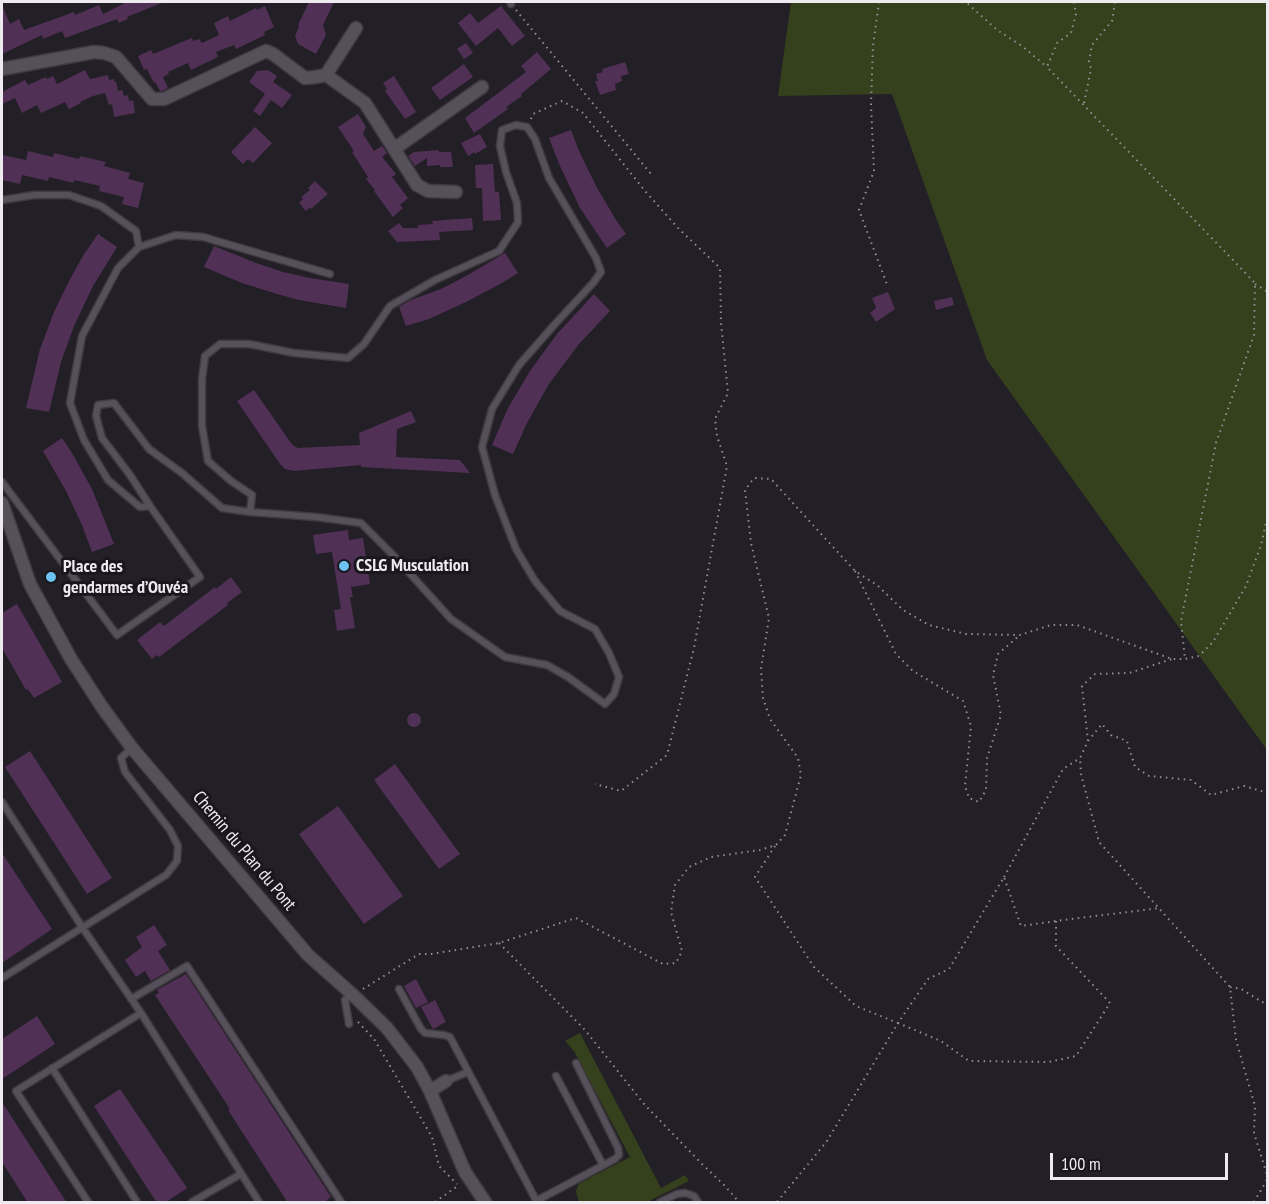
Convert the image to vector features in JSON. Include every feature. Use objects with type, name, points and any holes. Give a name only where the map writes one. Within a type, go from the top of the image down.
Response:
[{"type":"street","points":[[2,69],[94,52],[104,53],[116,57],[152,99],[164,99],[266,51],[305,78],[326,75],[356,28]]},
{"type":"street","points":[[326,75],[365,103],[417,185],[428,191],[456,192]]},
{"type":"street","points":[[394,149],[482,87]]},
{"type":"street","name":"Chemin du Plan du Pont","points":[[2,503],[30,584],[71,659],[102,707],[132,748],[308,955],[387,1028],[417,1067],[430,1090],[465,1172],[464,1182],[485,1203]]},
{"type":"street","points":[[430,1090],[446,1082]]},
{"type":"lane","points":[[2,482],[117,635],[200,577],[102,438],[96,416],[98,405],[114,403],[149,448],[222,508],[250,512],[316,517],[361,523],[451,620],[505,657],[547,665],[568,677],[604,704],[614,694],[619,676],[609,653],[595,629],[560,611],[535,581],[516,549],[495,495],[482,447],[492,409],[519,366],[601,272],[596,258],[549,178],[535,139],[527,127],[516,125],[502,130],[500,146],[506,172],[518,203],[518,222],[499,251],[435,280],[390,306],[364,344],[348,358],[294,353],[249,344],[220,344],[205,356],[202,379],[202,426],[208,461],[231,482],[252,495],[250,512]]},
{"type":"lane","points":[[2,200],[33,195],[69,195],[100,206],[136,231],[139,247]]},
{"type":"lane","points":[[150,506],[140,507],[108,480],[84,440],[70,403],[82,336],[118,268],[139,247],[176,235],[203,237],[330,274]]},
{"type":"lane","points":[[2,978],[166,875],[177,861],[178,846],[170,830],[125,772],[121,758],[132,748]]},
{"type":"lane","points":[[2,802],[82,927],[141,1013],[259,1203]]},
{"type":"lane","points":[[131,999],[187,966],[340,1203]]},
{"type":"lane","points":[[399,989],[425,1033],[450,1037],[536,1202],[619,1155],[576,1064]]},
{"type":"lane","points":[[349,1024],[345,1000],[353,995]]},
{"type":"lane","points":[[88,1203],[16,1090],[141,1013]]},
{"type":"lane","points":[[52,1068],[137,1203]]},
{"type":"lane","points":[[446,1082],[468,1072]]},
{"type":"lane","points":[[556,1076],[603,1165]]},
{"type":"lane","points":[[192,1203],[241,1174]]},
{"type":"lane","points":[[660,1203],[677,1194],[685,1193],[694,1196],[698,1203]]},
{"type":"path","points":[[879,2],[873,46],[871,105],[874,171],[859,210],[888,287]]},
{"type":"path","points":[[962,2],[968,4],[997,30],[1022,46],[1047,67],[1255,283],[1268,292]]},
{"type":"path","points":[[1047,67],[1057,43],[1071,33],[1076,14],[1074,2]]},
{"type":"path","points":[[1083,105],[1091,69],[1089,62],[1092,45],[1112,21],[1115,2]]},
{"type":"path","points":[[510,3],[651,174]]},
{"type":"path","points":[[527,127],[533,114],[562,101],[583,112],[651,198],[678,228],[720,268],[721,323],[728,393],[715,419],[717,436],[727,466],[694,648],[667,754],[621,790],[595,784]]},
{"type":"path","points":[[1185,659],[1181,621],[1216,443],[1254,335],[1255,283]]},
{"type":"path","points":[[1056,921],[1056,946],[1110,1003],[1076,1056],[1049,1062],[969,1061],[941,1041],[855,1006],[814,967],[755,877],[785,835],[801,775],[798,758],[770,719],[763,698],[761,669],[769,618],[751,543],[745,490],[754,478],[771,479],[855,571],[877,585],[903,610],[928,626],[966,634],[1020,635],[1051,625],[1077,625],[1172,659]]},
{"type":"path","points":[[1088,741],[1082,686],[1095,674],[1129,673],[1172,659],[1199,656],[1213,642],[1246,586],[1261,545],[1268,514]]},
{"type":"path","points":[[855,571],[896,654],[913,671],[963,701],[971,726],[965,786],[969,798],[979,802],[987,790],[987,758],[1001,715],[993,675],[998,654],[1020,635]]},
{"type":"path","points":[[1254,1203],[1268,1178],[1254,1133],[1254,1106],[1236,1040],[1230,987],[1099,842],[1081,774],[1080,758],[1088,741],[1102,724],[1112,735],[1127,741],[1135,767],[1149,776],[1191,780],[1211,795],[1244,786],[1268,793]]},
{"type":"path","points":[[777,1203],[827,1141],[898,1023],[928,979],[949,969],[1004,878],[1063,768],[1080,758]]},
{"type":"path","points":[[353,995],[419,954],[499,943],[576,918],[663,964],[676,963],[682,951],[670,912],[675,885],[689,867],[711,857],[760,850],[776,845]]},
{"type":"path","points":[[1004,878],[1021,926],[1160,908]]},
{"type":"path","points":[[499,943],[585,1030],[644,1104],[739,1203]]},
{"type":"path","points":[[1230,987],[1241,989],[1264,1003],[1268,1002]]},
{"type":"path","points":[[356,1020],[374,1039],[432,1137],[439,1166],[464,1182]]},
{"type":"path","points":[[462,1190],[464,1182]]},
{"type":"path","points":[[435,1203],[464,1182]]},
{"type":"green space","points":[[791,2],[1267,2],[1267,750],[987,360],[892,94],[778,96]]},
{"type":"green space","points":[[580,1033],[661,1188],[685,1175],[689,1181],[647,1202],[579,1202],[576,1192],[580,1183],[630,1157],[574,1051],[565,1041]]},
{"type":"building","points":[[127,2],[164,2],[127,17],[128,19],[119,23],[117,19],[65,38],[62,31],[43,39],[42,35],[2,54],[2,5],[10,24],[19,19],[24,30],[74,12],[75,15],[99,5],[103,14]]},
{"type":"building","points":[[309,2],[334,2],[323,25],[326,35],[316,54],[298,44],[295,36]]},
{"type":"building","points":[[265,6],[274,27],[264,32],[265,35],[236,49],[234,45],[216,52],[218,57],[191,70],[188,63],[168,72],[169,74],[163,77],[168,88],[160,91],[147,69],[144,70],[138,56],[151,50],[153,54],[192,38],[193,41],[199,39],[202,43],[219,35],[214,23],[228,16],[230,21]]},
{"type":"building","points":[[501,6],[525,36],[512,46],[498,28],[476,46],[458,23],[470,13],[478,23]]},
{"type":"building","points":[[466,43],[473,53],[464,59],[457,49]]},
{"type":"building","points":[[537,52],[551,69],[521,94],[522,96],[506,107],[508,109],[474,133],[465,118],[526,72],[521,66]]},
{"type":"building","points":[[625,62],[629,74],[621,76],[622,81],[615,84],[616,90],[600,95],[595,81],[598,81],[596,74],[603,72],[602,69]]},
{"type":"building","points":[[464,64],[473,77],[440,100],[431,88]]},
{"type":"building","points":[[85,70],[90,79],[108,75],[109,80],[114,79],[118,91],[122,90],[124,96],[128,95],[129,101],[133,100],[135,113],[114,117],[112,104],[109,105],[105,93],[93,96],[69,109],[65,102],[41,113],[37,105],[22,113],[15,98],[2,104],[2,92],[25,80],[28,85],[53,76],[57,84]]},
{"type":"building","points":[[268,70],[277,76],[273,82],[292,95],[282,108],[271,100],[260,116],[253,111],[265,94],[249,82],[257,71]]},
{"type":"building","points":[[394,76],[416,112],[405,119],[385,91],[387,89],[383,83]]},
{"type":"building","points":[[358,114],[366,127],[363,134],[374,151],[382,146],[387,153],[382,157],[396,174],[392,177],[408,198],[400,205],[403,208],[393,217],[366,179],[368,177],[352,152],[354,151],[338,127]]},
{"type":"building","points":[[255,127],[272,143],[253,163],[248,159],[243,164],[231,152]]},
{"type":"building","points":[[571,130],[596,186],[626,234],[607,248],[580,208],[549,138]]},
{"type":"building","points":[[480,134],[487,147],[468,156],[461,143]]},
{"type":"building","points":[[439,150],[439,152],[451,152],[453,167],[427,166],[427,158],[415,166],[408,156],[414,152]]},
{"type":"building","points":[[28,151],[53,157],[54,153],[79,159],[80,156],[106,162],[104,166],[130,173],[128,179],[144,183],[138,208],[122,204],[124,197],[99,191],[100,186],[74,180],[74,183],[49,177],[48,181],[22,175],[20,184],[2,180],[2,155],[26,160]]},
{"type":"building","points":[[493,164],[495,192],[499,192],[501,220],[483,221],[482,188],[476,188],[475,165]]},
{"type":"building","points":[[315,181],[328,194],[306,211],[299,203],[303,199],[301,197],[310,190],[308,188]]},
{"type":"building","points":[[472,218],[473,230],[439,232],[440,240],[397,242],[388,231],[399,223],[403,228],[418,228],[418,225],[433,224],[432,221]]},
{"type":"building","points":[[98,234],[117,247],[93,286],[74,326],[61,362],[49,412],[26,408],[40,349],[54,312],[84,254]]},
{"type":"building","points":[[214,246],[283,272],[349,284],[346,308],[277,294],[242,283],[204,267]]},
{"type":"building","points":[[505,253],[518,273],[466,302],[429,319],[406,326],[399,307],[441,289]]},
{"type":"building","points":[[888,292],[895,309],[876,322],[870,313],[876,308],[872,298]]},
{"type":"building","points":[[594,294],[610,311],[579,344],[549,384],[513,454],[492,445],[508,408],[530,371],[557,334]]},
{"type":"building","points":[[952,297],[954,305],[936,310],[934,301]]},
{"type":"building","points":[[254,390],[291,443],[298,448],[360,445],[359,433],[411,411],[416,422],[397,429],[396,457],[460,460],[470,473],[361,467],[361,465],[294,471],[285,469],[237,401]]},
{"type":"building","points":[[62,438],[92,489],[114,544],[92,552],[66,491],[43,451]]},
{"type":"building","points":[[348,530],[349,540],[363,538],[370,584],[351,587],[353,597],[350,597],[355,628],[337,631],[334,610],[341,609],[332,552],[316,554],[313,535]]},
{"type":"building","points":[[231,577],[242,592],[159,657],[157,655],[152,659],[137,640],[160,622],[164,626]]},
{"type":"building","points":[[17,604],[62,682],[34,698],[28,689],[26,690],[2,648],[2,613]]},
{"type":"building","points":[[414,713],[419,715],[421,720],[419,725],[414,727],[409,725],[407,720],[409,715]]},
{"type":"building","points":[[30,751],[112,878],[87,894],[5,767]]},
{"type":"building","points":[[395,764],[460,854],[439,869],[374,780]]},
{"type":"building","points":[[338,806],[403,896],[364,924],[299,834]]},
{"type":"building","points":[[2,853],[52,929],[2,963]]},
{"type":"building","points":[[154,925],[167,945],[158,951],[170,970],[151,981],[145,971],[136,977],[125,960],[142,947],[136,937]]},
{"type":"building","points":[[186,974],[331,1197],[323,1203],[288,1203],[155,995],[159,993],[157,990]]},
{"type":"building","points":[[416,979],[428,1002],[416,1008],[404,986]]},
{"type":"building","points":[[435,1000],[446,1022],[433,1029],[421,1007]]},
{"type":"building","points":[[37,1016],[55,1044],[2,1079],[2,1039]]},
{"type":"building","points":[[120,1089],[187,1188],[165,1203],[157,1203],[94,1106]]},
{"type":"building","points":[[2,1102],[67,1203],[28,1203],[2,1162]]},
{"type":"place","name":"CSLG Musculation","points":[[344,566]]},
{"type":"place","name":"Place des gendarmes d’Ouvéa","points":[[51,577]]}]
